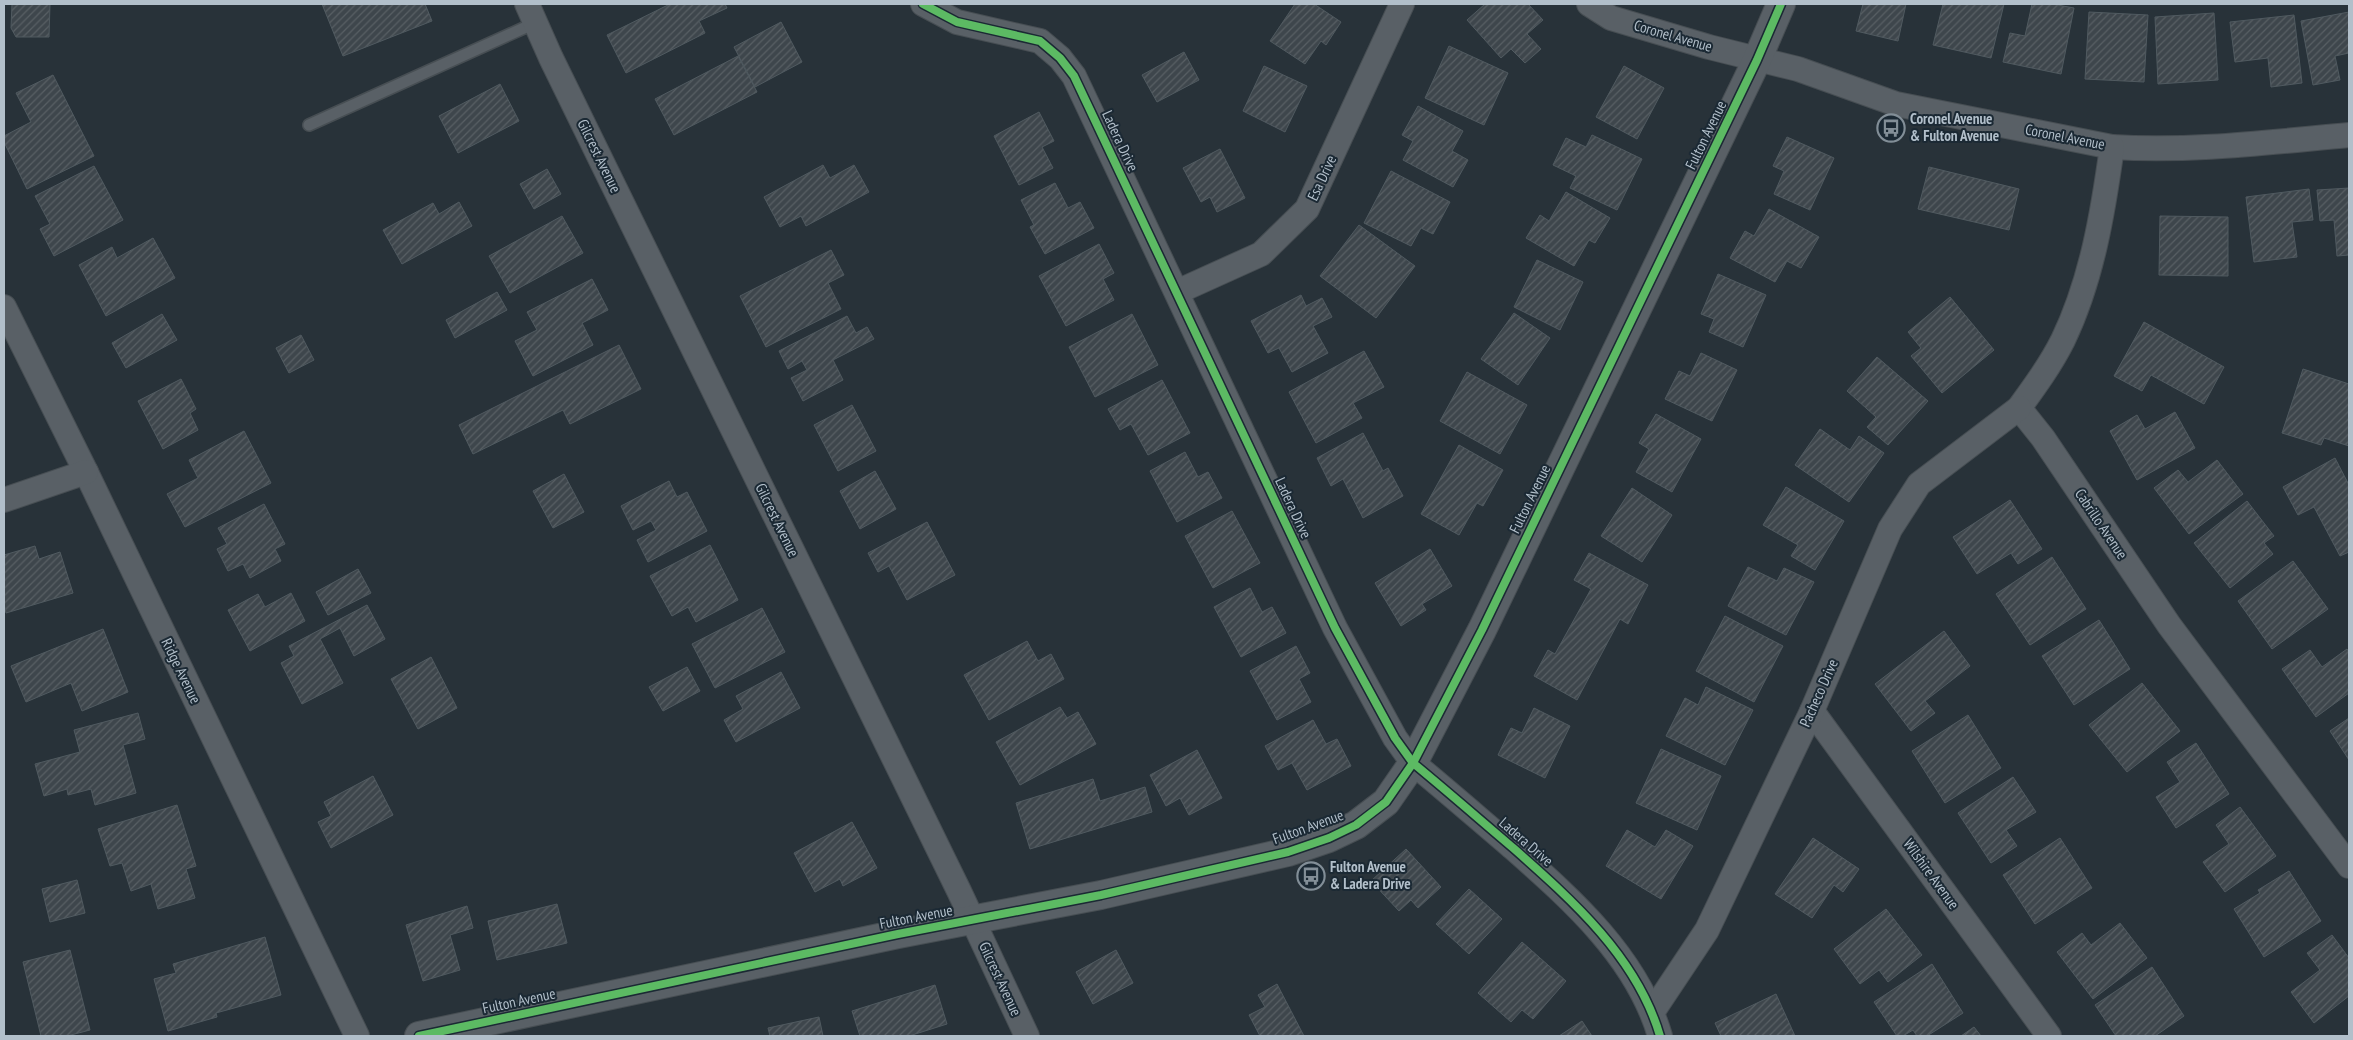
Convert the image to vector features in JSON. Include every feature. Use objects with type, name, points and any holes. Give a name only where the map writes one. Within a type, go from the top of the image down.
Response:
[{"type":"street","name":"Ladera Drive","points":[[923,4],[957,22],[1040,41],[1060,58],[1074,76],[1335,628],[1395,738],[1414,763],[1563,892],[1601,933],[1627,969],[1653,1011],[1660,1036]]},
{"type":"street","name":"Esa Drive","points":[[1176,292],[1261,254],[1307,209],[1402,4]]},
{"type":"street","name":"Coronel Avenue","points":[[1589,4],[1611,18],[1758,60],[1798,69],[1896,104],[2112,147],[2207,148],[2349,135]]},
{"type":"street","name":"Fulton Avenue","points":[[419,1036],[898,934],[1110,893],[1288,852],[1329,838],[1356,825],[1386,802],[1414,763],[1482,630],[1758,60],[1781,4]]},
{"type":"street","name":"Gilcrest Avenue","points":[[531,13],[559,76],[973,920],[1027,1036]]},
{"type":"street","points":[[2019,408],[2044,374],[2063,340],[2080,300],[2098,234],[2112,147]]},
{"type":"street","name":"Ridge Avenue","points":[[4,308],[86,472],[356,1036]]},
{"type":"street","name":"Pacheco Drive","points":[[1653,1011],[1707,930],[1812,711],[1890,529],[1919,484],[2019,408]]},
{"type":"street","name":"Cabrillo Avenue","points":[[2019,408],[2043,438],[2169,625],[2349,866]]},
{"type":"street","points":[[4,500],[86,472]]},
{"type":"street","name":"Wilshire Avenue","points":[[1812,711],[2049,1036]]},
{"type":"lane","points":[[308,125],[531,13]]},
{"type":"building","points":[[12,4],[50,4],[49,37],[16,37],[11,28]]},
{"type":"building","points":[[322,4],[425,4],[432,21],[343,56]]},
{"type":"building","points":[[670,4],[725,4],[727,8],[699,21],[705,33],[626,73],[607,35]]},
{"type":"building","points":[[1295,4],[1314,4],[1341,22],[1326,45],[1321,41],[1305,64],[1270,41]]},
{"type":"building","points":[[1485,4],[1528,4],[1543,20],[1527,34],[1541,49],[1525,63],[1511,49],[1501,58],[1467,20]]},
{"type":"building","points":[[1863,4],[1906,4],[1898,41],[1856,31]]},
{"type":"building","points":[[1943,4],[2004,4],[1991,58],[1933,45]]},
{"type":"building","points":[[2032,4],[2052,4],[2074,8],[2061,74],[2003,62],[2010,33],[2025,36]]},
{"type":"building","points":[[2089,12],[2148,15],[2144,82],[2085,79]]},
{"type":"building","points":[[2349,12],[2349,53],[2335,56],[2340,80],[2313,85],[2301,21]]},
{"type":"building","points":[[2214,13],[2218,80],[2158,84],[2155,17]]},
{"type":"building","points":[[2294,15],[2302,83],[2271,87],[2268,58],[2235,62],[2230,22]]},
{"type":"building","points":[[781,22],[802,62],[755,87],[734,47]]},
{"type":"building","points":[[1449,46],[1508,73],[1484,125],[1425,98]]},
{"type":"building","points":[[1184,52],[1199,80],[1157,102],[1142,75]]},
{"type":"building","points":[[738,56],[757,92],[674,135],[655,99]]},
{"type":"building","points":[[1264,66],[1307,86],[1285,132],[1243,111]]},
{"type":"building","points":[[1624,66],[1664,88],[1637,139],[1596,117]]},
{"type":"building","points":[[53,75],[94,156],[27,189],[4,142],[4,136],[31,122],[16,93]]},
{"type":"building","points":[[500,84],[519,121],[458,153],[439,116]]},
{"type":"building","points":[[1418,106],[1463,131],[1452,151],[1468,160],[1453,187],[1403,160],[1413,141],[1402,135]]},
{"type":"building","points":[[1039,112],[1054,141],[1042,147],[1053,168],[1019,185],[994,136]]},
{"type":"building","points":[[1592,135],[1642,159],[1617,210],[1570,188],[1576,176],[1553,165],[1566,138],[1586,147]]},
{"type":"building","points":[[1787,137],[1834,158],[1810,210],[1774,194],[1784,171],[1773,166]]},
{"type":"building","points":[[1220,149],[1245,198],[1217,212],[1210,197],[1201,202],[1183,168]]},
{"type":"building","points":[[823,165],[830,178],[854,165],[869,192],[806,226],[801,216],[780,227],[764,197]]},
{"type":"building","points":[[94,166],[123,220],[54,256],[40,229],[50,224],[35,196]]},
{"type":"building","points":[[1929,167],[2019,189],[2009,230],[1918,209]]},
{"type":"building","points":[[547,169],[561,194],[534,209],[520,184]]},
{"type":"building","points":[[1391,171],[1450,202],[1433,234],[1421,228],[1411,246],[1364,223]]},
{"type":"building","points":[[1055,183],[1068,208],[1080,202],[1094,228],[1045,254],[1030,227],[1034,225],[1021,200]]},
{"type":"building","points":[[2349,188],[2349,255],[2337,256],[2334,220],[2320,221],[2317,190]]},
{"type":"building","points":[[2309,189],[2313,220],[2292,222],[2297,257],[2254,262],[2246,197]]},
{"type":"building","points":[[1566,192],[1610,218],[1595,243],[1589,240],[1574,266],[1526,238],[1540,215],[1549,221]]},
{"type":"building","points":[[459,202],[472,226],[402,264],[383,230],[433,203],[439,214]]},
{"type":"building","points":[[1769,209],[1819,237],[1801,268],[1787,261],[1775,282],[1730,258],[1745,231],[1754,236]]},
{"type":"building","points":[[562,216],[583,253],[510,293],[489,256]]},
{"type":"building","points":[[2160,216],[2228,217],[2228,276],[2159,275]]},
{"type":"building","points":[[1359,225],[1415,266],[1376,318],[1320,276]]},
{"type":"building","points":[[153,238],[175,278],[106,316],[79,265],[112,247],[117,258]]},
{"type":"building","points":[[1099,244],[1114,273],[1103,279],[1114,300],[1066,326],[1039,276]]},
{"type":"building","points":[[831,250],[844,275],[828,283],[841,309],[766,347],[740,296]]},
{"type":"building","points":[[1537,260],[1583,282],[1560,330],[1514,307]]},
{"type":"building","points":[[1718,274],[1766,295],[1743,347],[1709,332],[1714,319],[1701,314]]},
{"type":"building","points":[[592,279],[608,310],[582,323],[593,345],[533,376],[515,341],[537,330],[527,312]]},
{"type":"building","points":[[497,292],[507,310],[455,338],[446,320]]},
{"type":"building","points":[[1301,295],[1306,306],[1322,298],[1332,317],[1313,326],[1328,353],[1292,372],[1279,348],[1268,353],[1251,321]]},
{"type":"building","points":[[1950,297],[1994,350],[1942,393],[1911,356],[1921,348],[1908,332]]},
{"type":"building","points":[[1514,313],[1550,338],[1518,385],[1481,359]]},
{"type":"building","points":[[162,314],[177,340],[126,368],[112,343]]},
{"type":"building","points":[[1132,314],[1158,365],[1095,397],[1069,347]]},
{"type":"building","points":[[847,316],[856,333],[867,327],[874,339],[833,360],[843,380],[803,401],[791,378],[807,370],[802,361],[788,369],[779,351]]},
{"type":"building","points":[[2144,322],[2224,367],[2204,404],[2151,375],[2142,391],[2114,376]]},
{"type":"building","points":[[301,335],[314,360],[289,373],[276,348]]},
{"type":"building","points":[[619,345],[641,389],[570,424],[563,410],[473,454],[459,425]]},
{"type":"building","points":[[1364,351],[1384,387],[1353,403],[1362,418],[1316,443],[1289,392]]},
{"type":"building","points":[[1701,353],[1737,370],[1712,421],[1665,399],[1679,371],[1690,376]]},
{"type":"building","points":[[1877,357],[1928,401],[1888,445],[1867,427],[1876,417],[1847,391]]},
{"type":"building","points":[[2303,369],[2349,384],[2349,446],[2324,438],[2321,445],[2282,433]]},
{"type":"building","points":[[1467,372],[1527,405],[1500,454],[1440,421]]},
{"type":"building","points":[[181,379],[196,409],[190,413],[198,430],[163,449],[138,401]]},
{"type":"building","points":[[1162,380],[1190,433],[1148,455],[1131,424],[1120,430],[1108,409]]},
{"type":"building","points":[[852,405],[876,451],[838,471],[814,425]]},
{"type":"building","points":[[2175,412],[2195,448],[2137,480],[2110,431],[2137,415],[2145,429]]},
{"type":"building","points":[[1656,414],[1701,439],[1672,492],[1636,472],[1649,449],[1639,443]]},
{"type":"building","points":[[1820,429],[1850,450],[1859,436],[1884,453],[1849,502],[1795,465]]},
{"type":"building","points":[[244,431],[271,483],[185,527],[167,494],[198,478],[189,460]]},
{"type":"building","points":[[1363,433],[1383,471],[1388,468],[1403,496],[1363,518],[1343,479],[1331,486],[1317,458]]},
{"type":"building","points":[[1459,445],[1503,470],[1483,506],[1477,503],[1459,535],[1421,514]]},
{"type":"building","points":[[1185,452],[1198,477],[1208,472],[1222,498],[1177,522],[1150,471]]},
{"type":"building","points":[[2335,458],[2349,485],[2349,552],[2340,556],[2314,507],[2298,515],[2283,487]]},
{"type":"building","points":[[2217,460],[2243,494],[2189,534],[2154,488],[2178,470],[2188,482]]},
{"type":"building","points":[[875,471],[896,509],[860,529],[840,491]]},
{"type":"building","points":[[564,474],[584,512],[553,528],[533,491]]},
{"type":"building","points":[[669,481],[677,497],[687,492],[707,531],[648,562],[637,540],[656,530],[651,521],[633,530],[621,506]]},
{"type":"building","points":[[1786,487],[1844,521],[1815,570],[1791,556],[1798,545],[1763,525]]},
{"type":"building","points":[[1632,488],[1672,515],[1642,562],[1601,536]]},
{"type":"building","points":[[2010,500],[2042,549],[2018,564],[2011,553],[1977,574],[1953,537]]},
{"type":"building","points":[[2247,501],[2274,536],[2264,543],[2273,554],[2230,588],[2194,543]]},
{"type":"building","points":[[264,504],[285,544],[275,549],[281,561],[250,578],[243,564],[228,571],[217,549],[227,544],[218,528]]},
{"type":"building","points":[[1232,511],[1260,563],[1213,588],[1185,536]]},
{"type":"building","points":[[927,522],[955,575],[907,600],[889,566],[878,572],[868,553]]},
{"type":"building","points":[[710,545],[738,600],[696,622],[688,607],[672,616],[650,576]]},
{"type":"building","points":[[35,546],[39,559],[60,552],[73,593],[6,613],[4,604],[4,555]]},
{"type":"building","points":[[1430,549],[1452,586],[1422,604],[1426,610],[1401,626],[1375,583]]},
{"type":"building","points":[[1589,553],[1648,585],[1628,624],[1620,619],[1577,700],[1534,676],[1548,650],[1555,654],[1591,589],[1574,580]]},
{"type":"building","points":[[2052,557],[2086,609],[2030,645],[1996,594]]},
{"type":"building","points":[[2293,561],[2328,609],[2272,649],[2238,601]]},
{"type":"building","points":[[1748,567],[1777,581],[1784,568],[1814,582],[1786,635],[1728,606]]},
{"type":"building","points":[[358,569],[371,593],[328,615],[316,592]]},
{"type":"building","points":[[1250,588],[1262,612],[1272,607],[1286,633],[1241,657],[1214,607]]},
{"type":"building","points":[[291,593],[305,621],[250,651],[228,610],[258,594],[265,607]]},
{"type":"building","points":[[367,605],[385,639],[354,656],[340,628],[320,639],[343,683],[302,704],[281,663],[294,656],[289,646]]},
{"type":"building","points":[[762,608],[785,652],[715,688],[692,644]]},
{"type":"building","points":[[1725,616],[1783,646],[1754,702],[1696,671]]},
{"type":"building","points":[[2099,620],[2130,669],[2074,705],[2042,656]]},
{"type":"building","points":[[103,629],[128,692],[82,711],[71,683],[26,702],[11,666]]},
{"type":"building","points":[[1944,631],[1970,666],[1925,701],[1935,713],[1911,731],[1875,684]]},
{"type":"building","points":[[1027,641],[1038,661],[1051,654],[1064,679],[989,720],[964,675]]},
{"type":"building","points":[[1296,646],[1310,673],[1299,679],[1311,702],[1277,720],[1250,671]]},
{"type":"building","points":[[2347,649],[2349,652],[2349,693],[2316,717],[2282,669],[2310,650],[2322,667]]},
{"type":"building","points":[[431,657],[457,708],[418,729],[391,679]]},
{"type":"building","points":[[687,667],[700,691],[663,711],[649,687]]},
{"type":"building","points":[[781,672],[800,708],[736,742],[724,720],[743,709],[736,696]]},
{"type":"building","points":[[2142,683],[2180,731],[2127,772],[2089,725]]},
{"type":"building","points":[[1706,687],[1753,710],[1725,765],[1666,736],[1685,698],[1698,705]]},
{"type":"building","points":[[1060,707],[1067,718],[1078,712],[1096,744],[1020,785],[996,742]]},
{"type":"building","points":[[1534,708],[1570,726],[1545,778],[1498,755],[1511,728],[1522,733]]},
{"type":"building","points":[[138,713],[145,739],[123,745],[136,793],[95,805],[91,789],[68,795],[67,789],[44,796],[35,764],[80,752],[74,730]]},
{"type":"building","points":[[1968,715],[2001,768],[1945,803],[1912,751]]},
{"type":"building","points":[[2349,718],[2349,760],[2330,731]]},
{"type":"building","points":[[1313,720],[1326,744],[1337,739],[1351,766],[1307,790],[1292,763],[1278,770],[1265,746]]},
{"type":"building","points":[[2196,743],[2229,794],[2176,828],[2156,797],[2180,782],[2167,762]]},
{"type":"building","points":[[1661,749],[1721,776],[1697,830],[1636,803]]},
{"type":"building","points":[[1197,750],[1222,798],[1189,815],[1180,798],[1166,806],[1150,775]]},
{"type":"building","points":[[373,776],[393,815],[331,848],[318,822],[331,816],[324,802]]},
{"type":"building","points":[[2013,777],[2036,812],[2006,830],[2017,846],[1991,863],[1958,813]]},
{"type":"building","points":[[1093,779],[1100,801],[1145,787],[1152,812],[1030,849],[1016,803]]},
{"type":"building","points":[[177,805],[196,866],[186,869],[195,898],[158,909],[151,884],[131,891],[122,863],[110,866],[98,829]]},
{"type":"building","points":[[2240,807],[2276,856],[2225,892],[2203,862],[2229,844],[2216,825]]},
{"type":"building","points":[[852,822],[877,868],[843,886],[840,879],[815,892],[794,853]]},
{"type":"building","points":[[1627,830],[1655,847],[1666,830],[1693,846],[1661,899],[1606,866]]},
{"type":"building","points":[[1813,838],[1859,869],[1843,892],[1834,885],[1812,918],[1775,894]]},
{"type":"building","points":[[2060,838],[2092,888],[2035,924],[2003,875]]},
{"type":"building","points":[[1406,849],[1441,887],[1418,908],[1411,900],[1399,911],[1371,881]]},
{"type":"building","points":[[2289,871],[2321,921],[2264,957],[2234,909],[2260,893],[2258,890]]},
{"type":"building","points":[[77,880],[85,913],[50,922],[42,889]]},
{"type":"building","points":[[1469,889],[1502,919],[1469,954],[1436,924]]},
{"type":"building","points":[[557,904],[567,943],[497,960],[488,921]]},
{"type":"building","points":[[467,906],[473,928],[450,935],[460,970],[423,981],[406,925]]},
{"type":"building","points":[[1886,909],[1922,955],[1888,982],[1879,970],[1860,984],[1834,949]]},
{"type":"building","points":[[2120,923],[2147,958],[2093,999],[2057,952],[2082,933],[2091,945]]},
{"type":"building","points":[[2332,935],[2349,958],[2349,996],[2314,1023],[2291,992],[2320,970],[2307,953]]},
{"type":"building","points":[[265,937],[281,995],[216,1013],[217,1017],[168,1031],[154,979],[176,973],[173,964]]},
{"type":"building","points":[[1522,942],[1566,981],[1533,1019],[1522,1010],[1511,1022],[1478,993]]},
{"type":"building","points":[[70,950],[90,1030],[67,1036],[41,1036],[23,962]]},
{"type":"building","points":[[1116,950],[1133,983],[1093,1004],[1076,972]]},
{"type":"building","points":[[1932,964],[1963,1013],[1927,1036],[1917,1036],[1913,1030],[1903,1036],[1897,1036],[1874,1002]]},
{"type":"building","points":[[2152,967],[2184,1016],[2155,1036],[2116,1036],[2095,1005]]},
{"type":"building","points":[[1277,984],[1304,1036],[1260,1036],[1249,1015],[1265,1007],[1258,995]]},
{"type":"building","points":[[935,985],[947,1024],[909,1036],[860,1036],[852,1011]]},
{"type":"building","points":[[1776,994],[1795,1036],[1721,1036],[1715,1023]]},
{"type":"building","points":[[819,1017],[823,1036],[770,1036],[768,1028]]},
{"type":"building","points":[[1582,1021],[1592,1036],[1559,1036]]},
{"type":"building","points":[[1974,1027],[1981,1036],[1961,1036]]},
{"type":"cycle path","points":[[923,4],[957,22],[1040,41],[1060,58],[1074,76],[1335,628],[1395,738],[1413,763],[1535,867],[1600,932],[1619,955],[1636,981],[1649,1007],[1660,1036]]},
{"type":"cycle path","points":[[419,1036],[898,934],[1101,895],[1288,852],[1329,838],[1356,825],[1386,802],[1413,763],[1482,630],[1757,60],[1781,4]]},
{"type":"place","name":"Coronel Avenue & Fulton Avenue","points":[[1891,128]]},
{"type":"place","name":"Fulton Avenue & Ladera Drive","points":[[1311,876]]}]
